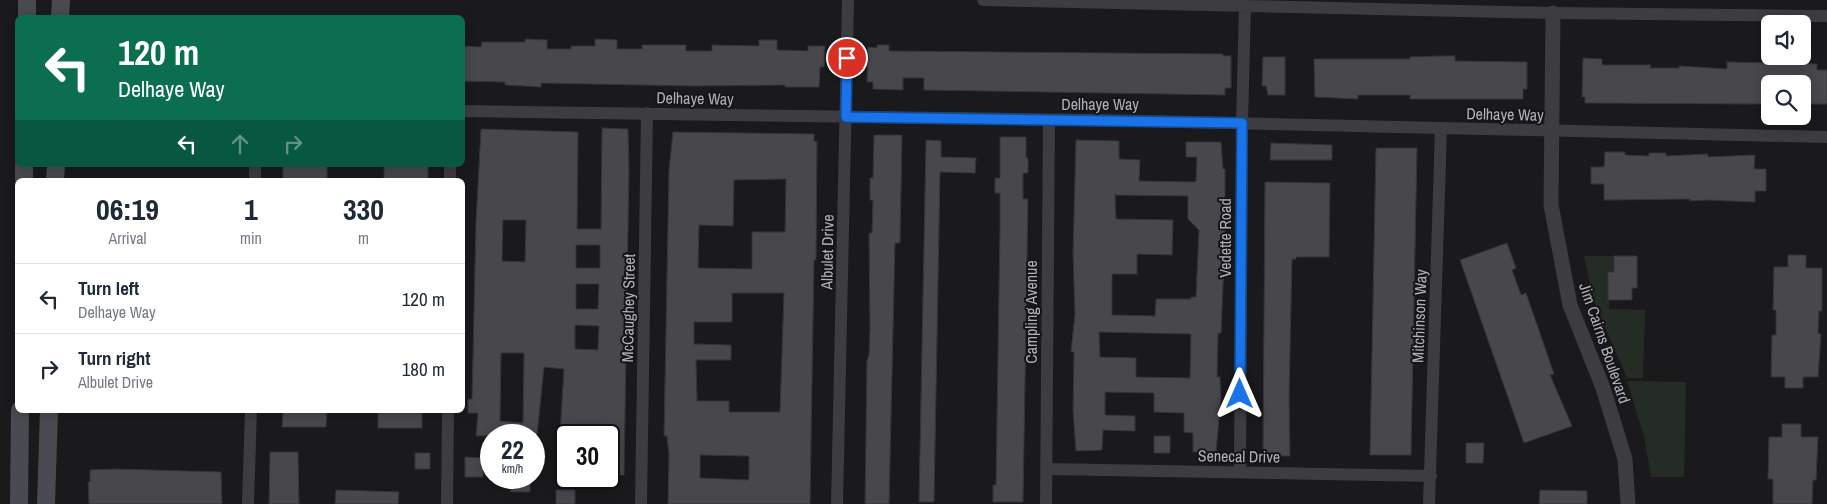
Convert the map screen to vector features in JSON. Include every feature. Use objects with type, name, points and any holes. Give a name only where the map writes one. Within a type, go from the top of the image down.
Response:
[{"type":"main road","points":[[27,0],[27,15]]},
{"type":"main road","points":[[60,15],[61,0]]},
{"type":"main road","points":[[19,504],[20,413]]},
{"type":"main road","points":[[46,504],[49,413]]},
{"type":"street","name":"Albulet Drive","points":[[837,504],[848,0]]},
{"type":"street","points":[[983,0],[1553,13],[1827,16]]},
{"type":"street","name":"Vedette Road","points":[[1240,472],[1242,123],[1245,5]]},
{"type":"street","name":"Jim Cairns Boulevard","points":[[1553,13],[1550,131],[1551,205],[1570,306],[1603,388],[1625,459],[1628,504]]},
{"type":"street","name":"Delhaye Way","points":[[465,111],[1242,123],[1827,137]]},
{"type":"street","name":"McCaughey Street","points":[[642,504],[647,113]]},
{"type":"street","name":"Campling Avenue","points":[[1046,504],[1048,120]]},
{"type":"street","name":"Mitchinson Way","points":[[1429,504],[1441,129]]},
{"type":"street","points":[[248,504],[250,413]]},
{"type":"street","points":[[447,504],[448,413]]},
{"type":"street","name":"Senecal Drive","points":[[1046,469],[1431,476]]},
{"type":"shaded area","points":[[1584,256],[1614,256],[1614,272],[1608,273],[1609,309],[1645,310],[1643,378],[1627,378],[1594,301]]},
{"type":"shaded area","points":[[1627,381],[1686,382],[1684,477],[1651,477],[1644,436]]},
{"type":"building","points":[[525,39],[547,40],[547,49],[571,49],[571,46],[595,46],[595,39],[617,40],[617,49],[642,49],[642,45],[686,45],[686,51],[712,51],[712,45],[759,46],[759,40],[777,40],[777,50],[808,51],[808,46],[825,46],[824,67],[820,67],[819,87],[785,87],[785,85],[694,86],[541,83],[541,87],[505,85],[505,82],[465,81],[465,46],[481,47],[482,42],[525,42]]},
{"type":"building","points":[[877,45],[889,45],[889,51],[1223,54],[1223,56],[1231,56],[1231,88],[1225,88],[1225,95],[924,90],[924,78],[903,78],[903,90],[873,89],[873,82],[867,82],[868,47],[877,48]]},
{"type":"building","points":[[1455,56],[1455,61],[1527,62],[1527,89],[1523,89],[1523,99],[1410,99],[1410,95],[1358,95],[1358,99],[1315,97],[1314,59],[1410,59],[1410,57]]},
{"type":"building","points":[[1263,57],[1285,57],[1285,95],[1268,95],[1266,86],[1262,86]]},
{"type":"building","points":[[1583,58],[1602,59],[1602,65],[1651,65],[1650,68],[1679,68],[1679,66],[1727,69],[1727,62],[1761,63],[1761,65],[1817,64],[1817,70],[1827,70],[1827,104],[1811,104],[1811,75],[1761,75],[1761,104],[1585,103],[1585,97],[1582,97]]},
{"type":"building","points":[[602,128],[628,129],[624,475],[620,475],[620,424],[561,424],[564,369],[544,367],[538,424],[480,424],[480,436],[476,436],[478,413],[468,413],[468,399],[472,399],[476,223],[481,129],[578,132],[577,229],[601,229]],"holes":[[[503,220],[526,220],[525,262],[502,261]],[[576,245],[600,245],[600,268],[576,268]],[[576,284],[599,284],[598,309],[576,309]],[[575,325],[599,326],[598,350],[575,349]],[[501,353],[524,353],[523,423],[500,421]]]},
{"type":"building","points":[[673,132],[814,134],[814,141],[817,142],[816,260],[814,260],[810,504],[668,504],[669,455],[667,436],[664,436],[669,170]],"holes":[[[786,179],[785,232],[752,232],[752,269],[698,268],[699,225],[733,226],[734,180]],[[732,293],[784,293],[780,412],[729,412],[729,401],[697,401],[696,360],[731,360],[731,345],[694,344],[694,322],[732,322]],[[700,455],[749,456],[749,480],[700,478]]]},
{"type":"building","points":[[874,135],[902,135],[900,243],[895,243],[889,504],[865,504],[867,361],[870,328],[869,233],[872,233],[873,200],[870,200],[870,178],[873,178]]},
{"type":"building","points":[[1000,137],[1026,137],[1026,158],[1028,158],[1028,173],[1023,173],[1023,199],[1028,199],[1023,502],[993,502],[993,485],[996,485],[1000,227],[1000,193],[995,193],[995,178],[1000,178]]},
{"type":"building","points":[[926,140],[941,141],[941,157],[976,158],[975,173],[940,172],[934,502],[919,502]]},
{"type":"building","points":[[1076,140],[1119,141],[1119,159],[1140,160],[1139,181],[1193,182],[1196,181],[1197,157],[1186,157],[1186,142],[1221,142],[1223,169],[1225,169],[1225,238],[1221,333],[1218,333],[1217,377],[1220,377],[1221,397],[1216,452],[1193,452],[1193,433],[1184,432],[1184,413],[1154,412],[1154,393],[1105,392],[1105,415],[1135,416],[1135,431],[1103,430],[1102,450],[1076,451],[1073,410],[1074,352],[1071,352],[1075,314],[1073,253]],"holes":[[[1115,195],[1188,196],[1188,219],[1199,230],[1196,297],[1191,297],[1191,299],[1156,299],[1155,316],[1112,315],[1112,274],[1137,274],[1137,254],[1172,255],[1173,220],[1116,219]],[[1099,332],[1191,334],[1190,378],[1136,377],[1136,358],[1100,357]]]},
{"type":"building","points":[[1271,143],[1332,145],[1332,160],[1270,160]]},
{"type":"building","points":[[1376,148],[1417,148],[1411,455],[1370,455]]},
{"type":"building","points":[[1605,152],[1625,152],[1625,155],[1649,156],[1649,153],[1666,153],[1666,156],[1708,154],[1708,157],[1755,155],[1754,169],[1766,169],[1766,191],[1755,191],[1755,202],[1690,201],[1690,199],[1604,200],[1604,184],[1591,184],[1591,167],[1604,167]]},
{"type":"building","points":[[283,167],[327,167],[327,178],[283,178]]},
{"type":"building","points":[[384,167],[428,167],[428,178],[384,178]]},
{"type":"building","points":[[1265,182],[1330,183],[1329,257],[1296,257],[1296,259],[1292,259],[1289,398],[1290,456],[1263,456]]},
{"type":"building","points":[[1507,243],[1516,268],[1512,270],[1521,295],[1526,293],[1554,374],[1550,375],[1572,426],[1524,443],[1460,260]]},
{"type":"building","points":[[1788,255],[1806,255],[1806,268],[1822,268],[1822,311],[1819,311],[1818,334],[1821,334],[1818,377],[1803,377],[1803,388],[1785,388],[1785,377],[1771,377],[1772,335],[1776,335],[1776,310],[1773,310],[1774,267],[1788,267]]},
{"type":"building","points":[[1614,256],[1637,256],[1637,288],[1632,288],[1632,300],[1608,300],[1608,272],[1614,272]]},
{"type":"building","points":[[283,413],[327,413],[326,427],[282,427]]},
{"type":"building","points":[[378,413],[422,413],[422,428],[378,428]]},
{"type":"building","points":[[1782,424],[1801,424],[1801,437],[1818,437],[1816,480],[1813,480],[1812,504],[1773,504],[1773,479],[1768,479],[1769,437],[1782,437]]},
{"type":"building","points":[[1154,436],[1170,436],[1170,453],[1154,453]]},
{"type":"building","points":[[1466,443],[1484,443],[1483,463],[1466,463]]},
{"type":"building","points":[[270,452],[298,452],[299,504],[269,504]]},
{"type":"building","points":[[415,453],[430,453],[430,469],[415,469]]},
{"type":"building","points":[[465,457],[480,458],[480,477],[465,477]]},
{"type":"building","points":[[90,470],[221,472],[222,504],[89,504],[88,482],[90,482]]},
{"type":"building","points":[[511,489],[530,489],[530,492],[511,492]]},
{"type":"building","points":[[336,490],[399,492],[398,504],[335,504]]},
{"type":"building","points":[[556,490],[575,490],[575,504],[556,504]]},
{"type":"building","points":[[1540,490],[1587,491],[1587,504],[1539,504]]},
{"type":"route","points":[[847,58],[846,117],[1242,123],[1240,394]]}]
